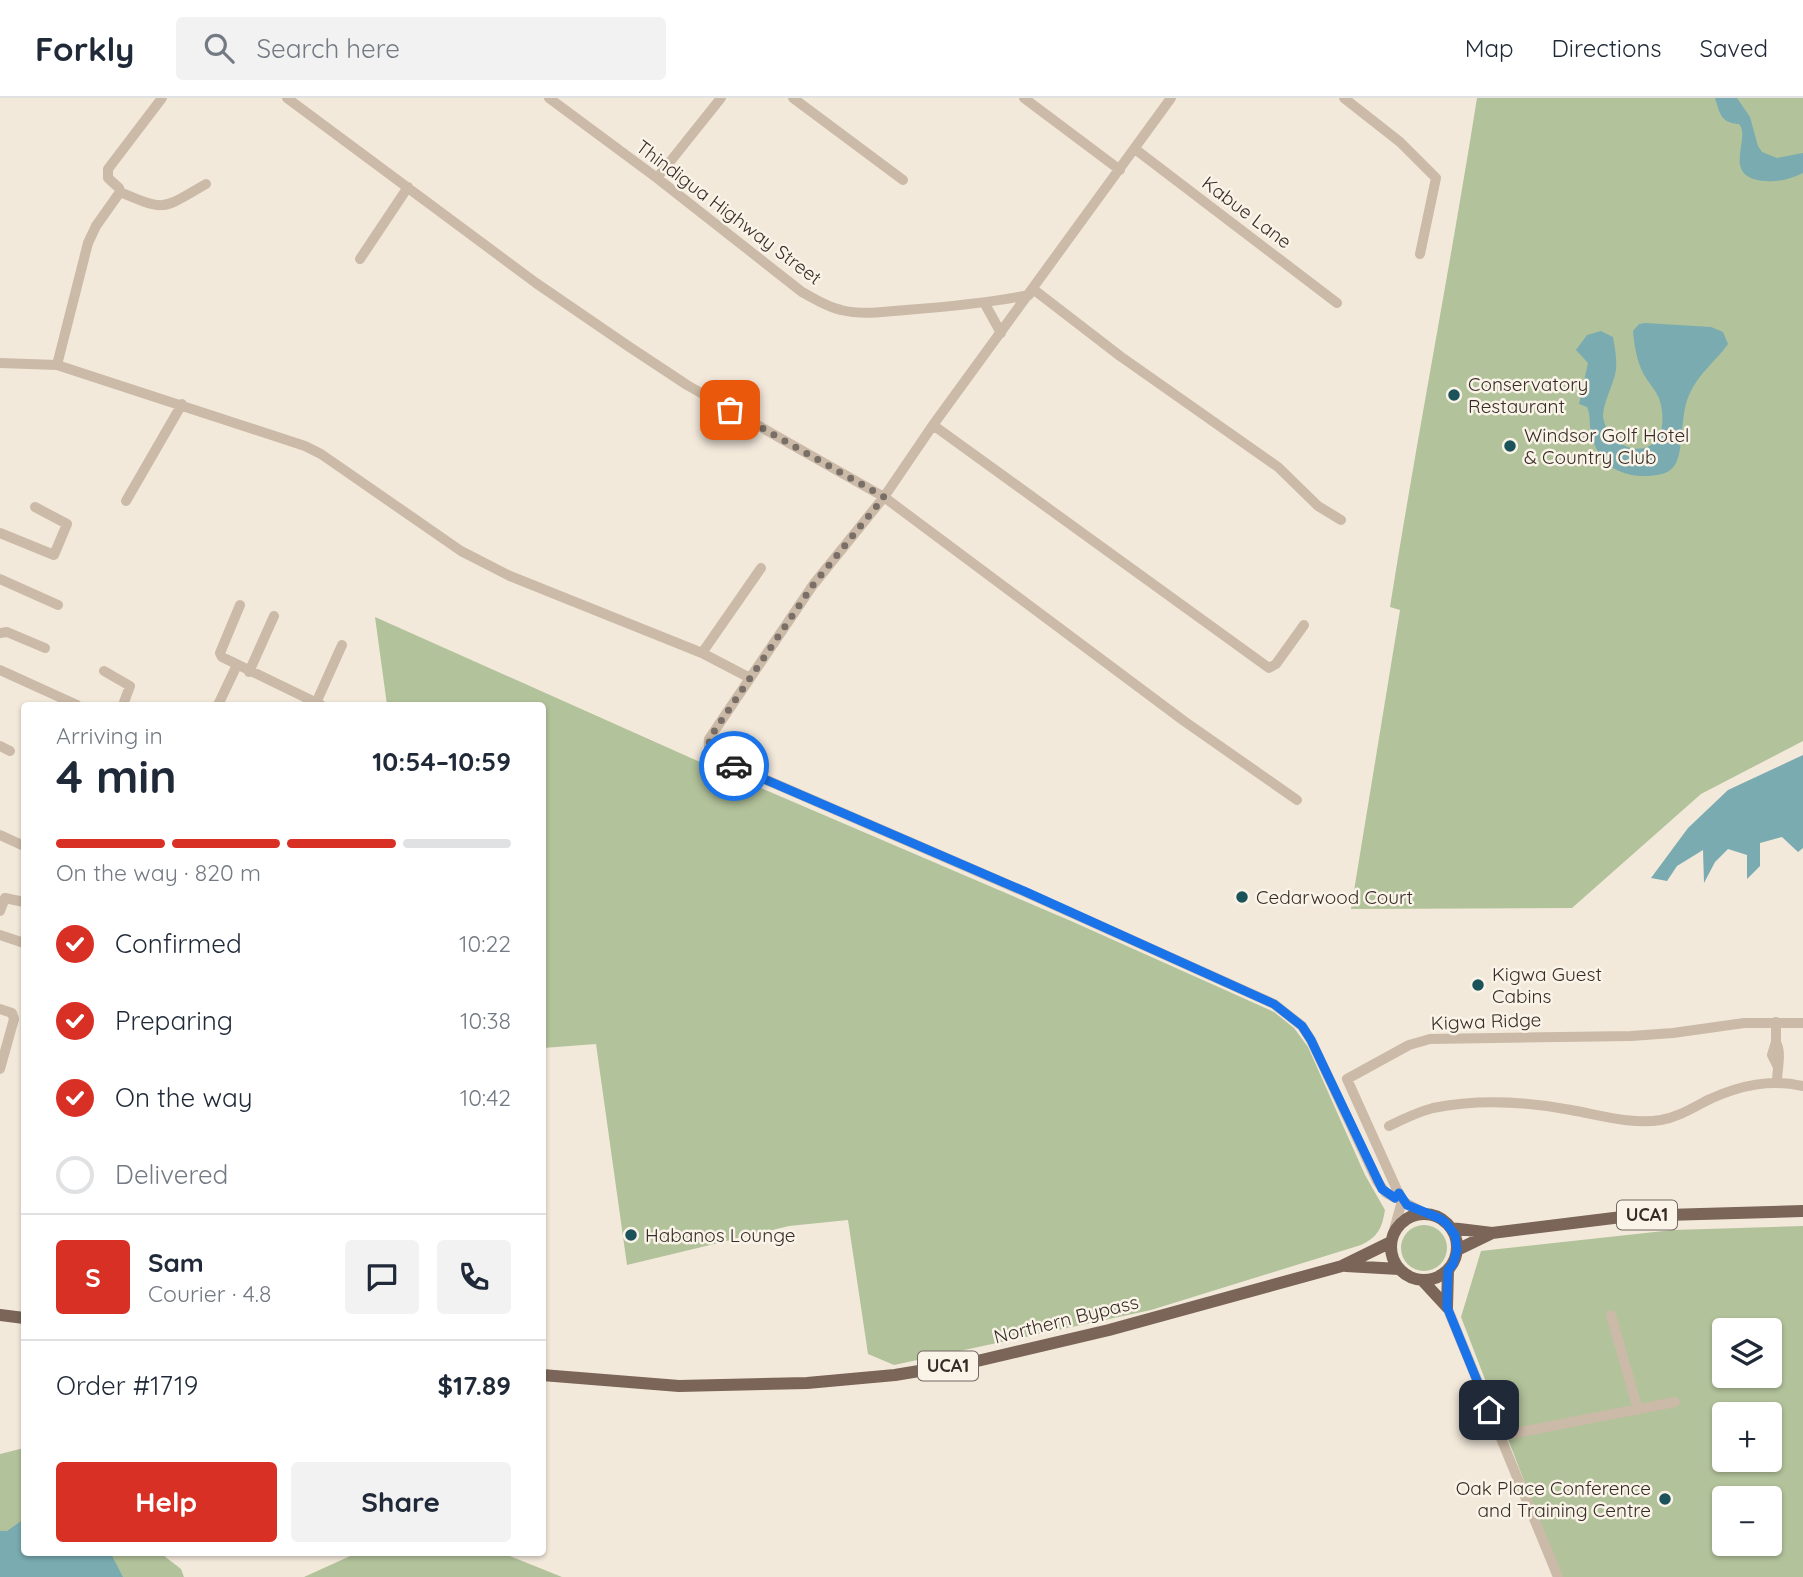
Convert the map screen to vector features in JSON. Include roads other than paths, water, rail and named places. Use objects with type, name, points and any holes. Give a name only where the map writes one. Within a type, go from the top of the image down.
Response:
[{"type":"main road","name":"UCA1","points":[[1451,1228],[1492,1233],[1630,1216],[1803,1212]]},
{"type":"main road","points":[[1426,1214],[1439,1218],[1451,1228],[1457,1250],[1453,1264],[1434,1279],[1409,1278],[1391,1256],[1391,1239],[1403,1222],[1426,1214]]},
{"type":"main road","name":"UCA1","points":[[1457,1250],[1492,1233]]},
{"type":"main road","name":"UCA1","points":[[1342,1266],[1391,1239]]},
{"type":"main road","name":"UCA1","points":[[1342,1266],[1399,1269]]},
{"type":"main road","name":"Northern Bypass","points":[[546,1375],[679,1386],[807,1383],[895,1375],[973,1362],[1109,1330],[1342,1266]]},
{"type":"main road","points":[[1447,1307],[1448,1270]]},
{"type":"main road","points":[[1423,1280],[1447,1307]]},
{"type":"main road","points":[[0,1315],[21,1318]]},
{"type":"street","points":[[162,98],[108,169],[108,178],[120,192],[158,207],[169,205],[206,184]]},
{"type":"street","points":[[287,98],[536,283],[667,372],[884,497],[1184,721],[1297,800]]},
{"type":"street","name":"Thindigua Highway Street","points":[[549,98],[657,178],[802,292],[819,302],[857,313],[985,304],[1031,292]]},
{"type":"street","points":[[657,178],[721,98]]},
{"type":"street","points":[[793,98],[903,180]]},
{"type":"street","points":[[1024,98],[1120,170]]},
{"type":"street","points":[[1171,98],[933,425],[884,497],[813,585],[709,739],[710,753],[716,758],[1026,892],[1274,1004],[1302,1026],[1311,1040],[1377,1181],[1390,1196],[1401,1197],[1426,1214]]},
{"type":"street","points":[[1344,98],[1400,142],[1437,181],[1431,195],[1420,254]]},
{"type":"street","name":"Kabue Lane","points":[[1135,149],[1337,303]]},
{"type":"street","points":[[359,259],[408,187]]},
{"type":"street","points":[[57,365],[88,243],[120,192]]},
{"type":"street","points":[[1031,292],[1278,467],[1318,506],[1341,520]]},
{"type":"street","points":[[985,304],[1001,333]]},
{"type":"street","points":[[0,363],[57,365],[305,446],[321,454],[461,551],[522,581],[702,653],[750,678]]},
{"type":"street","points":[[126,500],[182,404]]},
{"type":"street","points":[[933,425],[1269,668],[1276,664],[1304,625]]},
{"type":"street","points":[[0,533],[54,555],[67,524],[35,507]]},
{"type":"street","points":[[702,653],[761,568]]},
{"type":"street","points":[[0,579],[58,605]]},
{"type":"street","points":[[240,606],[220,653],[222,657],[314,702]]},
{"type":"street","points":[[249,672],[274,616]]},
{"type":"street","points":[[0,633],[6,632],[45,648]]},
{"type":"street","points":[[319,702],[342,645]]},
{"type":"street","points":[[219,702],[237,666]]},
{"type":"street","points":[[0,670],[71,702]]},
{"type":"street","points":[[104,671],[130,686],[124,702]]},
{"type":"street","points":[[0,835],[21,845]]},
{"type":"street","points":[[0,911],[5,898],[21,901]]},
{"type":"street","points":[[0,935],[21,942]]},
{"type":"street","points":[[0,1009],[12,1013],[14,1018],[0,1069]]},
{"type":"street","points":[[1776,1022],[1776,1042],[1772,1055],[1777,1065],[1777,1082]]},
{"type":"street","name":"Kigwa Ridge","points":[[1401,1197],[1347,1079],[1409,1045],[1430,1039],[1631,1036],[1776,1022],[1803,1023]]},
{"type":"street","points":[[1389,1126],[1433,1108],[1499,1103],[1544,1105],[1640,1121],[1660,1120],[1683,1114],[1734,1089],[1766,1082],[1803,1086]]},
{"type":"street","points":[[1391,1239],[1401,1197]]},
{"type":"street","points":[[1447,1307],[1558,1577]]},
{"type":"street","points":[[1611,1315],[1638,1410]]},
{"type":"street","points":[[1500,1436],[1675,1402]]},
{"type":"water","points":[[1715,98],[1737,98],[1750,117],[1762,152],[1777,158],[1803,153],[1803,173],[1785,180],[1766,181],[1744,173],[1740,165],[1742,130],[1739,124],[1728,122],[1722,117]]},
{"type":"water","points":[[1639,324],[1711,327],[1723,332],[1728,344],[1702,374],[1689,395],[1674,467],[1661,474],[1638,476],[1611,466],[1594,444],[1587,407],[1579,404],[1588,363],[1576,350],[1587,335],[1601,331],[1613,337],[1616,370],[1603,412],[1605,424],[1614,438],[1628,447],[1635,449],[1651,445],[1659,436],[1662,415],[1660,402],[1643,373],[1635,347],[1633,331]]},
{"type":"water","points":[[1803,755],[1803,848],[1798,852],[1782,837],[1760,843],[1760,866],[1747,879],[1747,855],[1728,849],[1715,862],[1704,883],[1703,850],[1677,866],[1667,881],[1651,878],[1688,828],[1728,790]]},
{"type":"water","points":[[21,1521],[21,1556],[112,1556],[123,1577],[0,1577],[0,1531],[7,1531]]},
{"type":"place","name":"Conservatory Restaurant","points":[[1454,395]]},
{"type":"place","name":"Windsor Golf Hotel & Country Club","points":[[1510,446]]},
{"type":"place","name":"Cedarwood Court","points":[[1242,897]]},
{"type":"place","name":"Kigwa Guest Cabins","points":[[1478,985]]},
{"type":"place","name":"Habanos Lounge","points":[[631,1235]]},
{"type":"place","name":"Oak Place Conference and Training Centre","points":[[1665,1499]]}]
